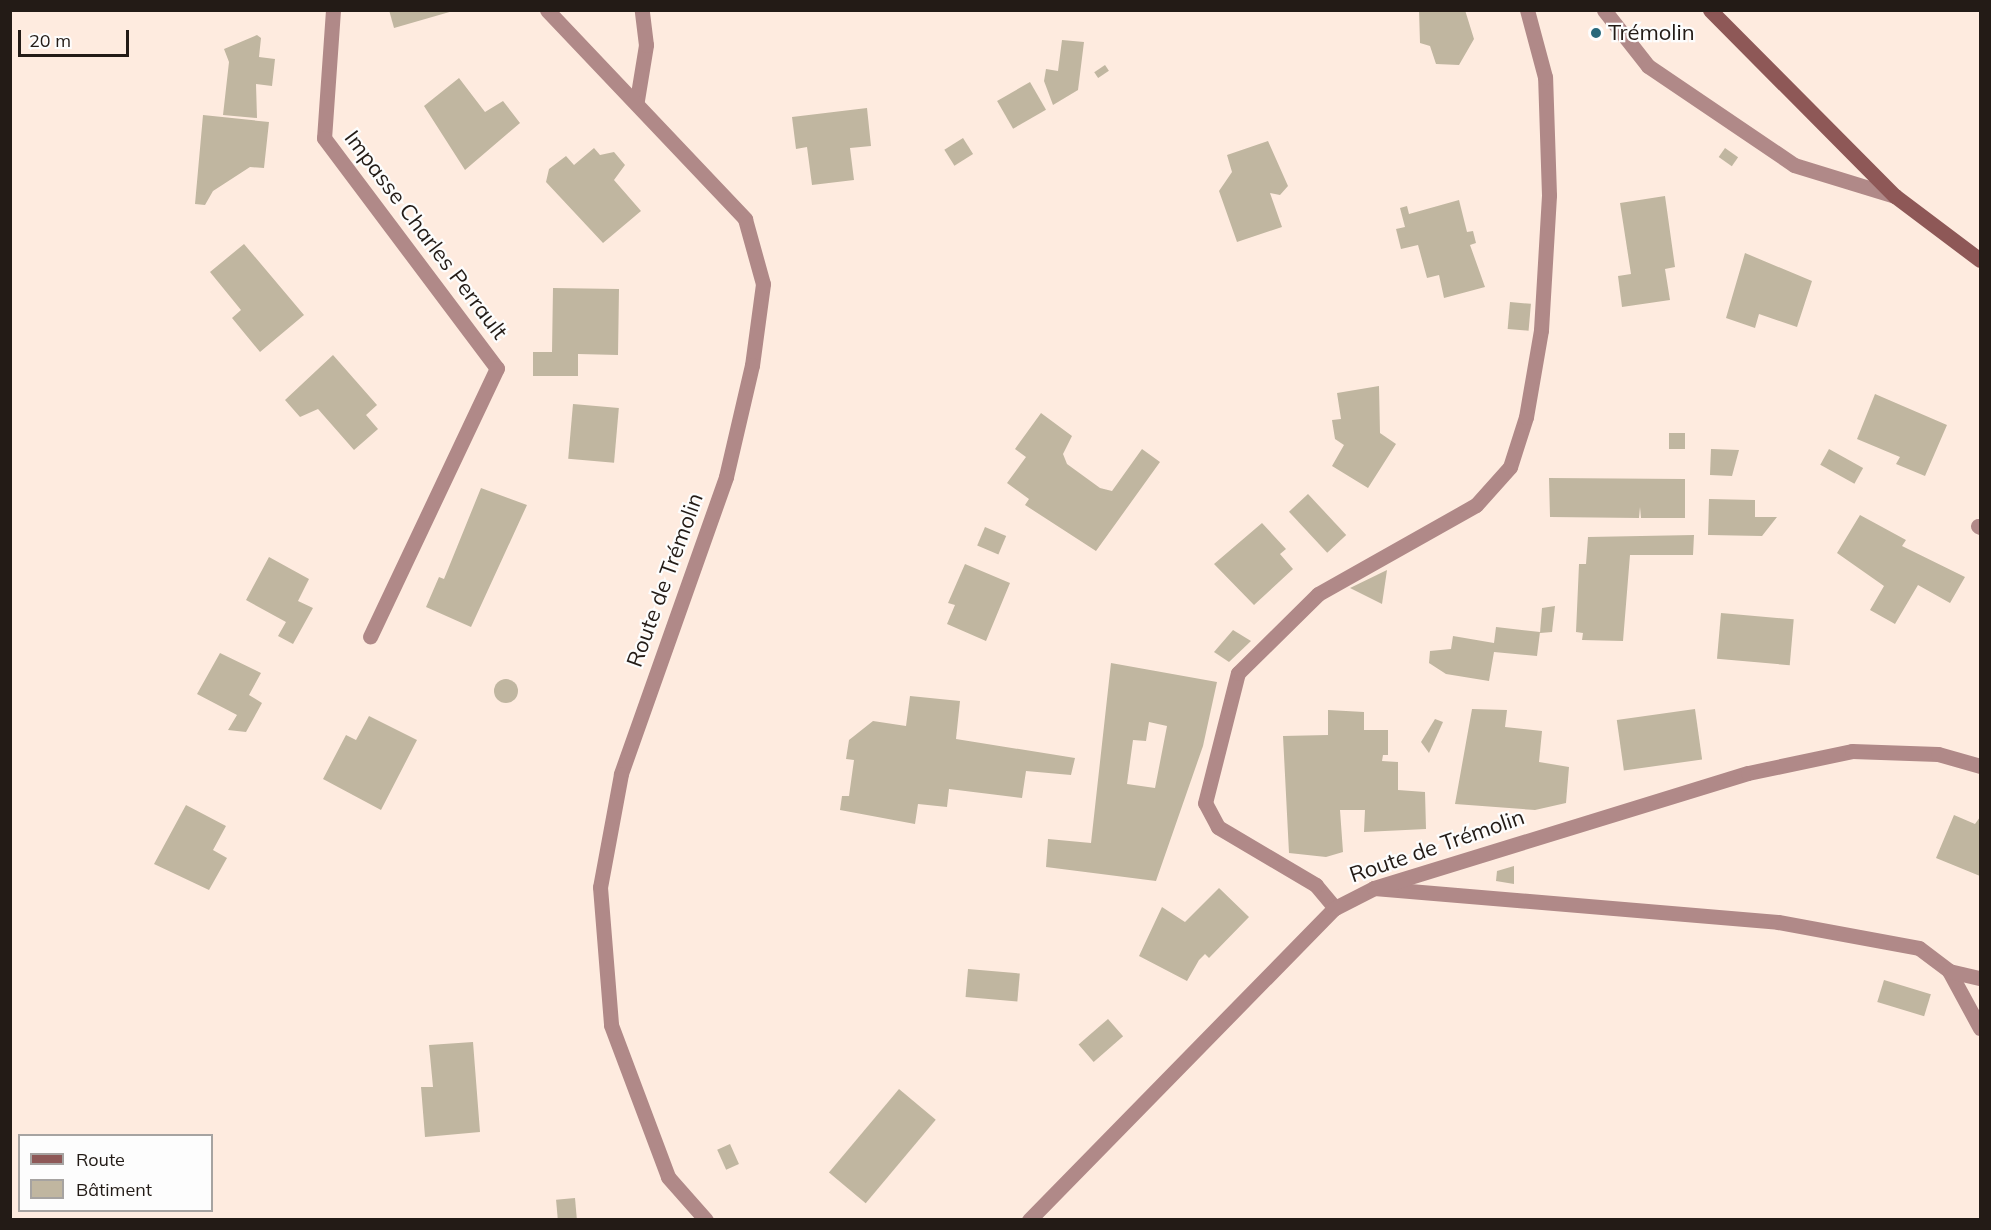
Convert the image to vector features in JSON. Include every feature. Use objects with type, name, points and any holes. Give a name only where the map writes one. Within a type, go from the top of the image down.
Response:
[{"type":"main road","points":[[1710,10],[1895,196],[1980,260]]},
{"type":"street","name":"Impasse Charles Perrault","points":[[333,10],[324,138],[497,368],[370,637]]},
{"type":"street","name":"Route de Trémolin","points":[[547,10],[637,100],[745,219],[763,284],[752,365],[726,477],[621,774],[600,887],[611,1025],[668,1177],[706,1220]]},
{"type":"street","points":[[637,100],[646,45],[642,10]]},
{"type":"street","points":[[1335,908],[1316,885],[1218,827],[1205,803],[1238,673],[1318,594],[1476,504],[1510,467],[1526,417],[1541,330],[1548,195],[1545,77],[1527,10]]},
{"type":"street","points":[[1604,10],[1648,66],[1794,165],[1895,196]]},
{"type":"street","name":"Route de Trémolin","points":[[1029,1220],[1335,908],[1374,888],[1737,776],[1852,751],[1938,754],[1980,766]]},
{"type":"street","points":[[1374,888],[1778,922],[1919,948],[1949,971],[1980,1028]]},
{"type":"street","points":[[1949,971],[1980,978]]},
{"type":"building","points":[[389,10],[453,10],[453,11],[394,28]]},
{"type":"building","points":[[1419,10],[1465,10],[1474,39],[1459,65],[1436,64],[1430,46],[1420,43]]},
{"type":"building","points":[[257,35],[261,38],[259,57],[275,59],[272,86],[256,84],[257,118],[223,115],[229,62],[224,49]]},
{"type":"building","points":[[1062,40],[1084,42],[1078,90],[1053,105],[1044,81],[1046,69],[1058,71]]},
{"type":"building","points":[[1105,65],[1109,71],[1098,78],[1094,72]]},
{"type":"building","points":[[459,78],[485,112],[503,101],[520,123],[465,170],[424,106]]},
{"type":"building","points":[[1030,82],[1046,110],[1013,129],[997,101]]},
{"type":"building","points":[[867,108],[871,146],[850,148],[854,180],[812,185],[807,147],[796,149],[792,117]]},
{"type":"building","points":[[203,115],[269,122],[264,168],[250,167],[213,191],[205,205],[195,204]]},
{"type":"building","points":[[963,138],[973,154],[954,166],[944,150]]},
{"type":"building","points":[[1268,141],[1288,186],[1280,195],[1270,193],[1282,227],[1237,242],[1219,191],[1232,172],[1227,155]]},
{"type":"building","points":[[594,148],[600,155],[614,152],[625,165],[614,180],[641,211],[603,243],[546,182],[549,169],[566,156],[574,165]]},
{"type":"building","points":[[1725,148],[1738,157],[1732,166],[1719,157]]},
{"type":"building","points":[[1665,196],[1675,267],[1665,269],[1670,300],[1622,307],[1618,276],[1631,274],[1620,203]]},
{"type":"building","points":[[1459,200],[1467,232],[1473,231],[1476,243],[1470,245],[1485,287],[1444,298],[1439,275],[1427,278],[1418,245],[1401,249],[1396,229],[1405,227],[1400,208],[1407,206],[1409,214]]},
{"type":"building","points":[[244,244],[304,315],[260,352],[232,318],[241,310],[210,272]]},
{"type":"building","points":[[1745,253],[1812,281],[1797,327],[1759,314],[1755,328],[1726,318]]},
{"type":"building","points":[[553,288],[619,289],[618,355],[578,354],[578,376],[533,376],[533,352],[552,352]]},
{"type":"building","points":[[1510,302],[1531,304],[1529,331],[1508,329]]},
{"type":"building","points":[[333,355],[377,405],[366,415],[378,429],[354,450],[318,409],[300,417],[285,400]]},
{"type":"building","points":[[1379,386],[1380,433],[1396,444],[1368,488],[1332,466],[1344,445],[1335,439],[1332,420],[1341,419],[1337,393]]},
{"type":"building","points":[[1875,394],[1947,425],[1925,476],[1896,464],[1900,457],[1857,439]]},
{"type":"building","points":[[573,404],[619,408],[614,463],[568,459]]},
{"type":"building","points":[[1041,413],[1072,436],[1063,454],[1067,464],[1100,488],[1112,491],[1142,449],[1160,462],[1096,551],[1025,505],[1029,499],[1007,483],[1026,457],[1015,449]]},
{"type":"building","points":[[1669,433],[1685,433],[1685,449],[1669,449]]},
{"type":"building","points":[[1711,449],[1739,450],[1732,476],[1710,475]]},
{"type":"building","points":[[1829,449],[1863,468],[1854,484],[1820,465]]},
{"type":"building","points":[[1549,478],[1685,479],[1685,518],[1641,518],[1640,507],[1639,518],[1550,517]]},
{"type":"building","points":[[481,488],[527,505],[471,627],[426,607],[439,577],[444,579]]},
{"type":"building","points":[[1308,494],[1346,535],[1327,553],[1289,512]]},
{"type":"building","points":[[1709,499],[1755,500],[1755,517],[1777,517],[1762,536],[1708,535]]},
{"type":"building","points":[[1860,515],[1906,540],[1902,546],[1965,577],[1950,603],[1918,585],[1895,624],[1870,610],[1884,586],[1837,553]]},
{"type":"building","points":[[1262,523],[1286,549],[1280,554],[1293,569],[1254,605],[1214,564]]},
{"type":"building","points":[[985,527],[1006,536],[998,554],[977,545]]},
{"type":"building","points":[[1694,535],[1693,555],[1630,555],[1623,641],[1582,640],[1583,633],[1576,632],[1579,564],[1586,564],[1588,537]]},
{"type":"building","points":[[269,557],[309,579],[298,601],[313,608],[293,644],[278,636],[286,622],[246,600]]},
{"type":"building","points":[[965,564],[1010,583],[986,641],[947,624],[955,605],[948,603]]},
{"type":"building","points":[[1387,570],[1382,604],[1350,588]]},
{"type":"building","points":[[1555,606],[1552,632],[1540,633],[1542,608]]},
{"type":"building","points":[[1721,613],[1794,619],[1790,665],[1717,659]]},
{"type":"building","points":[[1496,627],[1540,632],[1537,656],[1494,652],[1489,681],[1446,674],[1429,663],[1430,651],[1451,649],[1453,636],[1494,643]]},
{"type":"building","points":[[1233,630],[1251,641],[1229,662],[1214,652]]},
{"type":"building","points":[[220,653],[261,673],[249,695],[262,703],[246,732],[228,730],[237,715],[197,694]]},
{"type":"building","points":[[1111,663],[1217,682],[1203,746],[1156,881],[1046,867],[1048,839],[1091,843]],"holes":[[[1149,722],[1167,726],[1155,788],[1127,784],[1133,740],[1146,741]]]},
{"type":"building","points":[[506,679],[511,680],[517,686],[517,696],[511,702],[506,703],[501,702],[495,696],[494,691],[495,686],[501,680]]},
{"type":"building","points":[[910,696],[960,701],[956,739],[1075,758],[1071,775],[1026,771],[1022,798],[949,789],[947,807],[918,804],[915,824],[840,810],[842,796],[849,796],[854,760],[846,759],[849,740],[873,721],[906,726]]},
{"type":"building","points":[[1472,709],[1507,710],[1505,727],[1542,731],[1539,762],[1569,767],[1566,803],[1535,810],[1455,804]]},
{"type":"building","points":[[1695,709],[1702,760],[1624,770],[1617,720]]},
{"type":"building","points":[[1328,710],[1364,712],[1364,730],[1388,730],[1388,755],[1383,755],[1382,761],[1398,762],[1398,790],[1425,792],[1426,829],[1364,832],[1365,810],[1340,810],[1343,852],[1326,857],[1289,853],[1283,736],[1328,735]]},
{"type":"building","points":[[369,716],[417,740],[381,810],[323,779],[346,735],[356,740]]},
{"type":"building","points":[[1435,719],[1443,722],[1429,753],[1421,742]]},
{"type":"building","points":[[186,805],[226,826],[213,850],[227,858],[209,890],[154,864]]},
{"type":"building","points":[[1954,815],[1975,824],[1980,817],[1980,876],[1936,858]]},
{"type":"building","points":[[1514,866],[1514,884],[1496,881],[1497,871]]},
{"type":"building","points":[[1219,888],[1249,917],[1209,958],[1205,954],[1199,960],[1187,981],[1139,956],[1162,907],[1185,922]]},
{"type":"building","points":[[968,969],[1020,974],[1017,1001],[966,997]]},
{"type":"building","points":[[1884,980],[1931,994],[1924,1016],[1877,1002]]},
{"type":"building","points":[[1108,1019],[1123,1036],[1094,1062],[1079,1045]]},
{"type":"building","points":[[473,1042],[480,1132],[425,1137],[421,1087],[433,1087],[429,1045]]},
{"type":"building","points":[[899,1089],[936,1120],[866,1203],[829,1172]]},
{"type":"building","points":[[730,1144],[739,1164],[726,1170],[717,1150]]},
{"type":"building","points":[[575,1198],[577,1220],[558,1220],[556,1200]]},
{"type":"place","name":"Trémolin","points":[[1596,33]]}]
